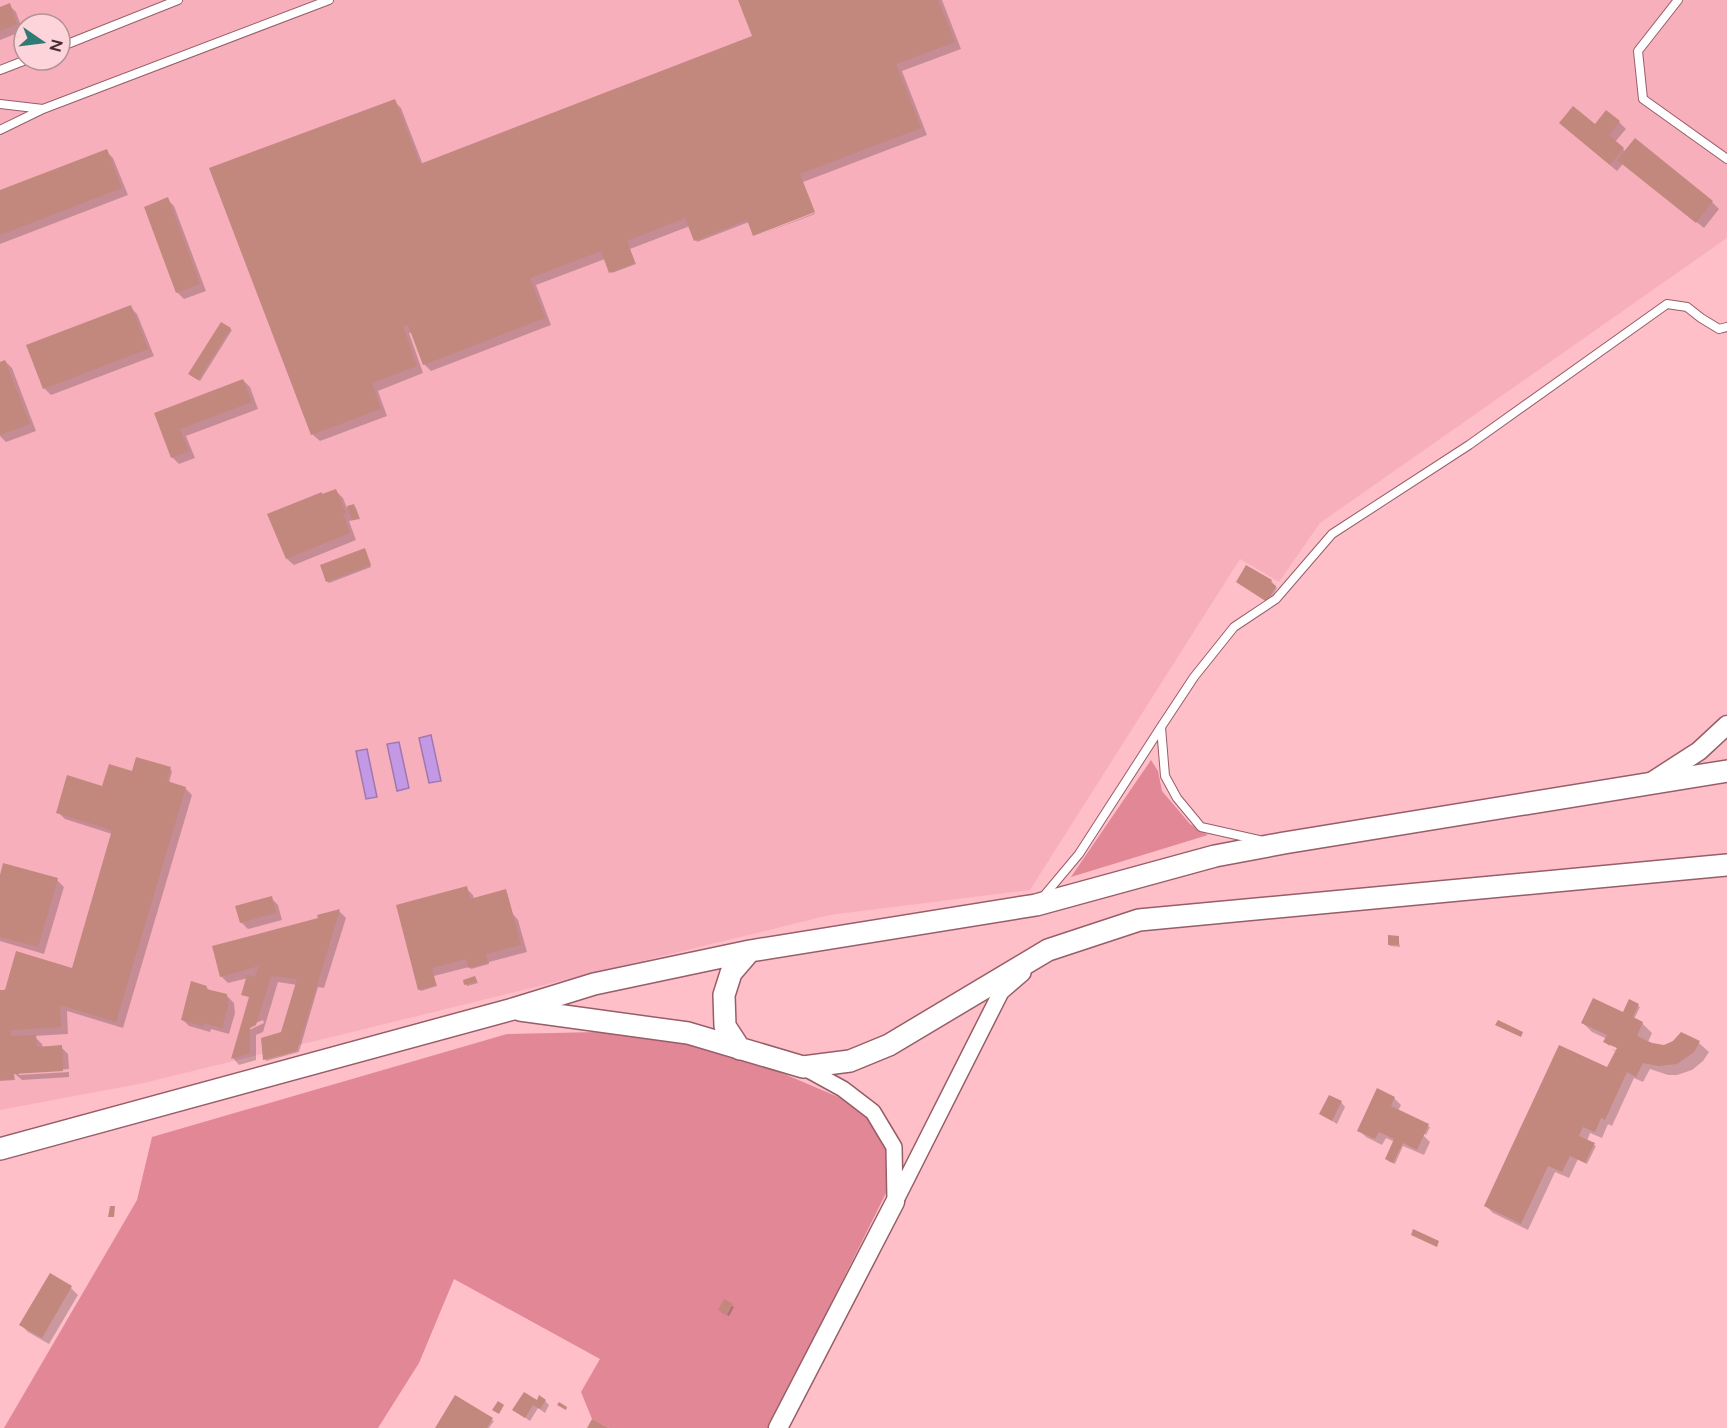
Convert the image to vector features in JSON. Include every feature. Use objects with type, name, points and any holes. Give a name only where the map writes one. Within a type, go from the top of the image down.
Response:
[{"type":"main road","points":[[0,1149],[513,1009],[594,984],[750,951],[1036,905],[1215,856],[1284,843],[1727,771]]},
{"type":"main road","points":[[513,1009],[688,1034],[803,1067],[850,1061],[889,1045],[1048,950],[1139,920],[1727,865]]},
{"type":"main road","points":[[740,1049],[725,1026],[724,995],[731,974],[750,951]]},
{"type":"street","points":[[1651,782],[1699,751],[1727,725]]},
{"type":"street","points":[[778,1428],[1001,992],[1048,950]]},
{"type":"street","points":[[803,1067],[843,1089],[873,1112],[894,1147],[895,1202]]},
{"type":"lane","points":[[72,42],[178,0]]},
{"type":"lane","points":[[0,130],[42,109],[329,0]]},
{"type":"lane","points":[[1678,0],[1638,51],[1643,99],[1727,159]]},
{"type":"lane","points":[[0,104],[42,109]]},
{"type":"lane","points":[[1036,905],[1079,854],[1194,677],[1234,627],[1276,599],[1332,534],[1469,445],[1667,304],[1688,307],[1719,329],[1727,327]]},
{"type":"lane","points":[[1161,727],[1165,776],[1177,798],[1201,827],[1253,839],[1284,843]]},
{"type":"shaded area","points":[[0,0],[1727,0],[1727,238],[1320,523],[1279,582],[1240,559],[1030,890],[830,915],[144,1083],[0,1110]]},
{"type":"shaded area","points":[[431,735],[441,781],[429,783],[419,738]]},
{"type":"shaded area","points":[[399,742],[409,788],[397,791],[387,744]]},
{"type":"shaded area","points":[[367,749],[377,797],[366,799],[356,751]]},
{"type":"shaded area","points":[[1151,760],[1158,771],[1162,791],[1190,824],[1208,835],[1071,877]]},
{"type":"shaded area","points":[[643,1031],[756,1062],[857,1105],[884,1134],[893,1179],[769,1428],[609,1428],[592,1419],[581,1392],[600,1359],[454,1279],[419,1363],[378,1428],[4,1428],[137,1200],[152,1137],[507,1034]]},
{"type":"building","points":[[738,0],[938,0],[955,42],[896,64],[921,128],[800,174],[815,212],[753,236],[747,220],[694,241],[685,218],[627,241],[635,263],[609,273],[601,251],[530,278],[545,318],[423,365],[408,325],[403,326],[417,366],[372,383],[381,409],[311,435],[209,168],[395,99],[420,164],[752,36]]},
{"type":"building","points":[[10,3],[13,12],[12,26],[0,31],[0,7]]},
{"type":"building","points":[[1573,106],[1595,124],[1606,110],[1620,121],[1609,135],[1624,148],[1610,165],[1559,123]]},
{"type":"building","points":[[1635,138],[1713,201],[1696,223],[1617,160]]},
{"type":"building","points":[[107,149],[122,188],[0,235],[0,190]]},
{"type":"building","points":[[168,197],[200,284],[176,293],[144,207]]},
{"type":"building","points":[[131,305],[148,349],[43,389],[26,345]]},
{"type":"building","points":[[221,322],[231,328],[198,380],[188,374]]},
{"type":"building","points":[[5,360],[30,424],[0,435],[0,362]]},
{"type":"building","points":[[243,379],[252,402],[180,429],[189,451],[171,458],[154,413]]},
{"type":"building","points":[[336,489],[346,513],[343,514],[350,533],[286,559],[267,514],[322,492],[322,494]]},
{"type":"building","points":[[354,504],[359,518],[352,520],[347,506]]},
{"type":"building","points":[[365,548],[371,565],[326,582],[320,565]]},
{"type":"building","points":[[1246,565],[1272,580],[1271,582],[1276,586],[1267,602],[1236,582]]},
{"type":"building","points":[[136,757],[171,767],[167,781],[186,787],[116,1022],[60,1005],[61,1027],[11,1030],[11,1036],[36,1035],[37,1047],[62,1045],[63,1071],[13,1074],[14,1079],[0,1080],[0,990],[5,990],[16,951],[72,968],[112,830],[56,813],[67,775],[102,786],[109,764],[132,771]]},
{"type":"building","points":[[3,863],[58,878],[38,947],[0,937],[0,875]]},
{"type":"building","points":[[467,886],[470,899],[506,889],[521,945],[486,954],[488,963],[468,968],[466,959],[432,968],[436,985],[418,990],[396,905]]},
{"type":"building","points":[[272,896],[276,913],[240,923],[235,906]]},
{"type":"building","points":[[340,909],[297,1051],[263,1060],[261,1038],[281,1032],[297,979],[271,976],[256,1025],[250,1028],[250,1053],[231,1059],[249,997],[241,995],[247,975],[255,977],[259,966],[220,977],[212,946],[318,918],[317,915]]},
{"type":"building","points":[[1388,935],[1399,936],[1399,945],[1388,945]]},
{"type":"building","points":[[475,976],[477,981],[464,985],[463,980]]},
{"type":"building","points":[[191,981],[207,986],[206,989],[227,994],[228,1006],[222,1028],[181,1020]]},
{"type":"building","points":[[1593,998],[1623,1012],[1629,999],[1639,1004],[1633,1017],[1643,1022],[1637,1036],[1652,1043],[1664,1045],[1673,1041],[1681,1032],[1700,1041],[1694,1052],[1677,1064],[1658,1066],[1643,1063],[1636,1077],[1627,1072],[1605,1120],[1601,1118],[1595,1132],[1583,1127],[1579,1136],[1595,1143],[1585,1163],[1570,1156],[1562,1172],[1548,1166],[1521,1224],[1484,1206],[1559,1045],[1607,1067],[1617,1048],[1603,1042],[1607,1035],[1581,1023]]},
{"type":"building","points":[[1498,1020],[1523,1032],[1521,1037],[1495,1025]]},
{"type":"building","points":[[1377,1088],[1395,1097],[1391,1106],[1429,1124],[1417,1150],[1403,1143],[1393,1163],[1385,1159],[1394,1139],[1379,1132],[1375,1139],[1357,1131]]},
{"type":"building","points":[[1329,1095],[1342,1101],[1332,1121],[1319,1114]]},
{"type":"building","points":[[110,1206],[115,1206],[114,1217],[108,1217]]},
{"type":"building","points":[[1413,1229],[1439,1241],[1437,1247],[1411,1235]]},
{"type":"building","points":[[50,1273],[72,1286],[42,1338],[19,1325]]},
{"type":"building","points":[[724,1299],[733,1304],[727,1315],[718,1310]]},
{"type":"building","points":[[524,1392],[537,1400],[539,1395],[546,1400],[540,1409],[533,1405],[525,1418],[512,1410]]},
{"type":"building","points":[[455,1395],[493,1418],[487,1428],[435,1428]]},
{"type":"building","points":[[498,1401],[504,1405],[499,1414],[492,1410]]},
{"type":"building","points":[[559,1402],[567,1407],[566,1410],[557,1405]]},
{"type":"building","points":[[592,1419],[609,1428],[587,1428]]}]
